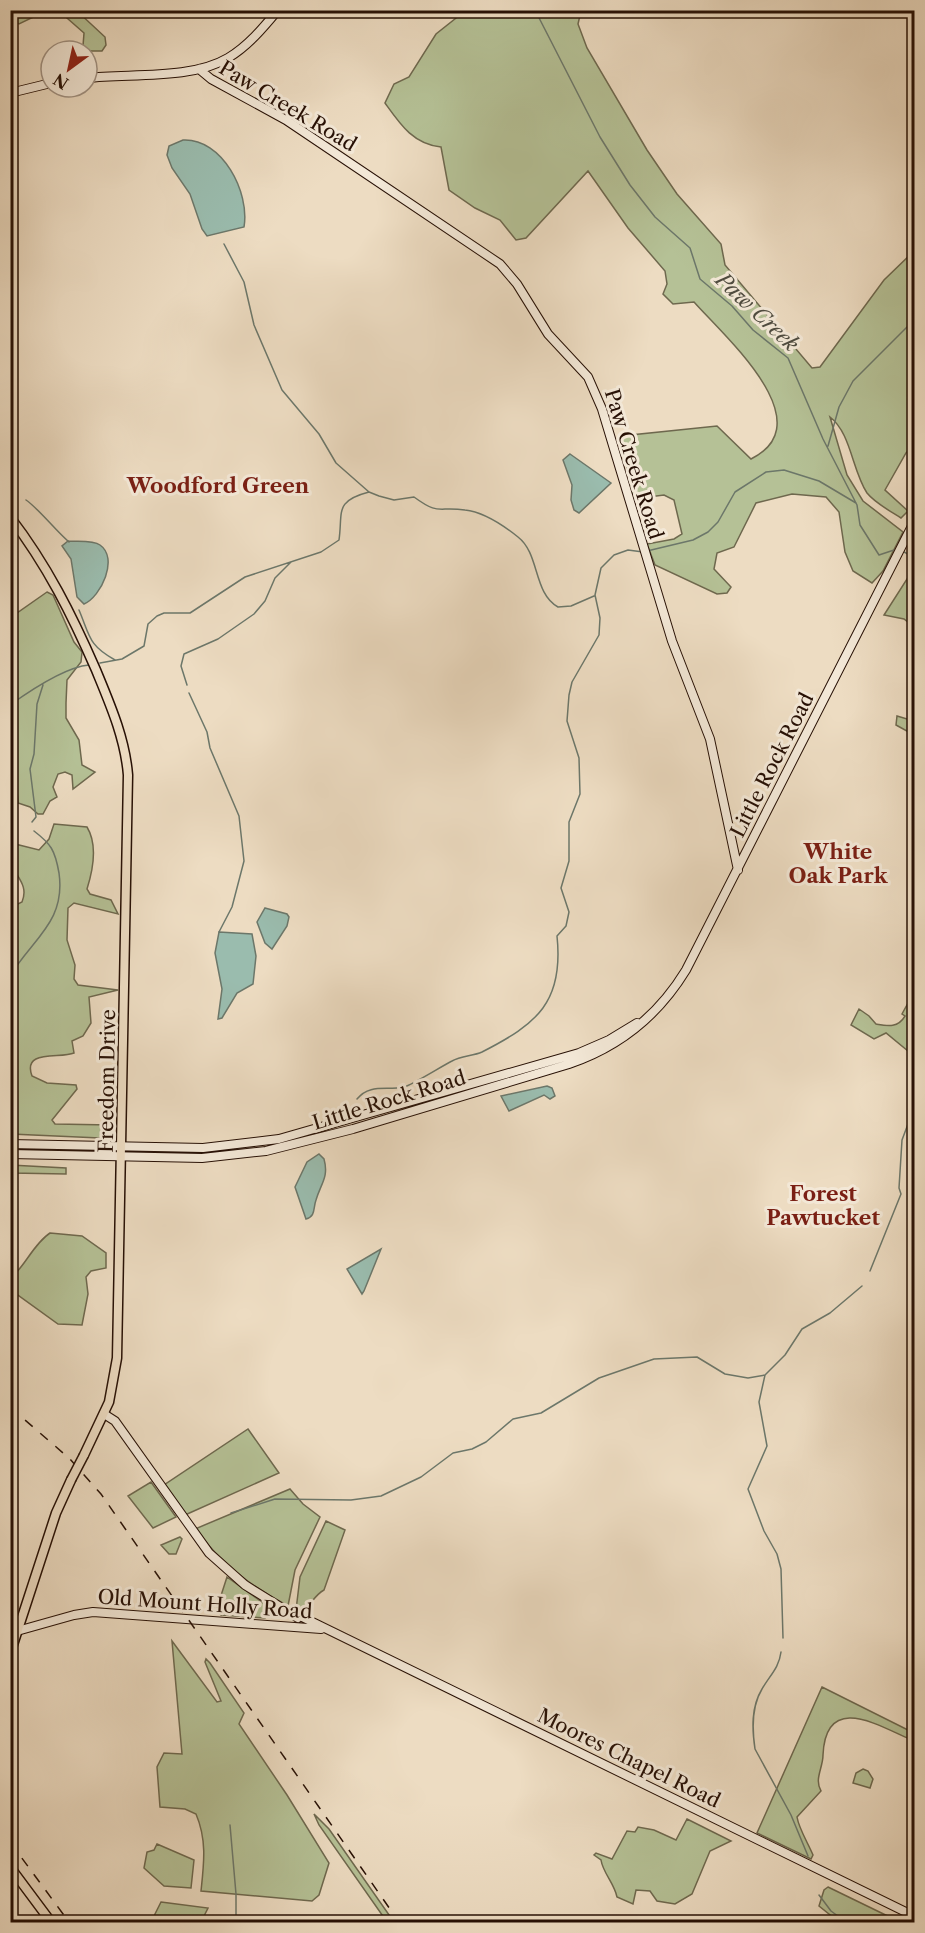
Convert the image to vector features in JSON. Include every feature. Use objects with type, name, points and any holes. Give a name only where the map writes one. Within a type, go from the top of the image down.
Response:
[{"type":"main road","points":[[99,77],[199,69],[220,62],[240,50],[278,10]]},
{"type":"main road","name":"Paw Creek Road","points":[[199,69],[211,79],[286,120],[507,271],[540,324],[590,382],[607,422],[642,546],[678,657],[710,739],[738,870]]},
{"type":"main road","points":[[10,93],[39,86]]},
{"type":"main road","name":"Freedom Drive","points":[[10,517],[44,563],[70,612],[113,712],[126,756],[129,806],[117,1358],[112,1391],[104,1414],[56,1513],[14,1632],[10,1654]]},
{"type":"main road","name":"Little Rock Road","points":[[10,1154],[202,1158],[299,1144],[585,1059],[626,1037],[648,1016],[681,977],[915,522]]},
{"type":"main road","name":"Little Rock Road","points":[[10,1144],[224,1147],[310,1132],[579,1053],[609,1040],[648,1016]]},
{"type":"main road","points":[[104,1414],[115,1420],[190,1529],[215,1560],[254,1591],[328,1631]]},
{"type":"main road","name":"Old Mount Holly Road","points":[[14,1632],[74,1614],[93,1612],[299,1625],[328,1631]]},
{"type":"main road","points":[[296,1614],[299,1625]]},
{"type":"main road","name":"Moores Chapel Road","points":[[328,1631],[429,1677],[915,1916]]},
{"type":"main road","points":[[10,1867],[51,1923]]},
{"type":"shaded area","points":[[11,10],[46,11],[19,24],[11,18]]},
{"type":"shaded area","points":[[59,11],[77,11],[105,37],[106,45],[102,51],[99,51],[99,39],[84,39],[84,33]]},
{"type":"shaded area","points":[[465,11],[581,11],[578,24],[587,48],[647,150],[677,194],[721,244],[725,265],[812,368],[820,367],[884,280],[914,251],[914,445],[906,453],[885,490],[908,511],[901,518],[867,493],[843,432],[830,417],[847,475],[863,501],[903,532],[883,571],[872,583],[853,571],[845,552],[839,512],[826,497],[792,494],[756,503],[734,547],[717,553],[714,569],[731,587],[727,593],[717,594],[655,565],[647,544],[674,539],[682,534],[674,500],[664,495],[633,499],[621,436],[717,426],[751,459],[771,443],[777,424],[773,402],[761,380],[744,357],[694,302],[673,304],[663,294],[667,284],[665,271],[628,228],[588,171],[526,238],[516,240],[500,220],[475,208],[449,190],[441,147],[423,142],[408,132],[385,103],[394,84],[409,77],[436,34]]},
{"type":"shaded area","points":[[183,140],[197,142],[210,148],[221,157],[238,184],[245,213],[244,227],[207,236],[202,229],[190,194],[172,168],[167,155],[169,146]]},
{"type":"shaded area","points":[[570,454],[611,483],[579,513],[574,510],[571,500],[572,485],[563,460]]},
{"type":"shaded area","points":[[68,541],[97,543],[105,551],[108,559],[106,577],[102,586],[84,604],[77,597],[71,559],[62,546]]},
{"type":"shaded area","points":[[914,568],[914,627],[904,619],[884,615]]},
{"type":"shaded area","points":[[47,592],[53,595],[74,642],[82,652],[81,662],[67,680],[66,718],[79,740],[82,765],[95,772],[73,789],[72,775],[65,772],[58,774],[53,787],[57,797],[50,801],[43,814],[38,814],[30,807],[18,803],[14,753],[10,745],[10,618]]},
{"type":"shaded area","points":[[897,716],[914,721],[914,735],[896,725]]},
{"type":"shaded area","points":[[54,824],[87,827],[92,842],[93,866],[87,889],[90,894],[111,900],[118,914],[74,903],[68,908],[67,940],[75,965],[74,979],[78,985],[118,990],[89,997],[91,1023],[83,1036],[72,1041],[74,1053],[37,1058],[32,1062],[30,1068],[32,1076],[47,1083],[76,1085],[77,1089],[52,1120],[55,1124],[111,1125],[110,1134],[100,1138],[11,1134],[10,954],[15,946],[11,935],[11,901],[18,904],[22,902],[24,891],[11,863],[11,843],[39,850],[49,839]]},
{"type":"shaded area","points":[[265,908],[287,914],[289,917],[287,926],[272,949],[265,943],[257,922]]},
{"type":"shaded area","points":[[219,932],[252,934],[256,956],[253,984],[237,993],[222,1018],[218,1019],[222,989],[215,953]]},
{"type":"shaded area","points":[[914,992],[914,1056],[886,1033],[874,1039],[851,1025],[859,1009],[876,1024],[889,1026],[899,1023],[905,1016],[902,1014]]},
{"type":"shaded area","points":[[547,1086],[552,1088],[555,1096],[550,1099],[544,1095],[509,1111],[501,1096]]},
{"type":"shaded area","points":[[319,1154],[324,1159],[325,1175],[313,1214],[306,1219],[295,1187],[307,1162]]},
{"type":"shaded area","points":[[10,1165],[66,1168],[66,1174],[11,1173]]},
{"type":"shaded area","points":[[50,1233],[82,1236],[106,1253],[106,1268],[91,1271],[86,1277],[88,1294],[82,1325],[58,1324],[11,1290],[11,1277]]},
{"type":"shaded area","points":[[381,1249],[364,1291],[362,1294],[347,1269]]},
{"type":"shaded area","points":[[248,1429],[279,1473],[185,1515],[164,1485]]},
{"type":"shaded area","points":[[151,1482],[176,1517],[153,1528],[128,1496]]},
{"type":"shaded area","points":[[290,1489],[303,1504],[320,1517],[295,1570],[288,1606],[237,1573],[215,1553],[195,1529]]},
{"type":"shaded area","points":[[326,1521],[345,1530],[324,1590],[300,1612],[296,1610],[300,1577]]},
{"type":"shaded area","points":[[180,1537],[182,1539],[176,1554],[169,1554],[161,1545]]},
{"type":"shaded area","points":[[227,1577],[266,1605],[265,1618],[221,1615],[216,1611]]},
{"type":"shaded area","points":[[172,1641],[217,1702],[221,1701],[205,1662],[206,1659],[210,1663],[244,1713],[239,1724],[329,1863],[319,1895],[312,1901],[201,1891],[203,1842],[196,1814],[185,1809],[160,1807],[157,1767],[164,1753],[182,1754]]},
{"type":"shaded area","points":[[822,1687],[914,1733],[914,1741],[858,1719],[845,1719],[834,1724],[826,1735],[818,1782],[821,1791],[797,1817],[813,1855],[811,1859],[757,1833]]},
{"type":"shaded area","points":[[863,1769],[868,1771],[873,1779],[870,1788],[853,1783],[856,1773]]},
{"type":"shaded area","points":[[314,1814],[329,1829],[394,1922],[387,1922],[319,1825]]},
{"type":"shaded area","points":[[687,1819],[731,1841],[710,1851],[692,1894],[675,1904],[657,1901],[650,1891],[636,1890],[633,1904],[617,1897],[601,1860],[594,1855],[596,1853],[612,1859],[627,1831],[635,1832],[638,1827],[654,1830],[676,1840]]},
{"type":"shaded area","points":[[157,1844],[194,1860],[191,1888],[164,1886],[144,1868],[147,1852],[154,1850]]},
{"type":"shaded area","points":[[828,1887],[900,1922],[839,1922],[819,1906],[824,1890]]},
{"type":"shaded area","points":[[161,1902],[208,1908],[201,1922],[151,1922]]},
{"type":"waterway","name":"Paw Creek","points":[[535,10],[600,137],[630,185],[655,217],[690,248],[700,279],[732,306],[753,330],[788,358],[823,439],[857,505],[860,525],[879,555],[897,549]]},
{"type":"waterway","points":[[224,244],[244,282],[254,325],[282,390],[319,434],[336,463],[369,492],[379,496],[394,500],[414,497],[434,508],[472,511],[500,524],[525,544],[544,593],[558,607],[571,606],[594,596]]},
{"type":"waterway","points":[[828,446],[839,407],[853,381],[914,320]]},
{"type":"waterway","points":[[647,551],[693,540],[708,532],[718,522],[735,492],[766,472],[784,470],[819,481],[856,503]]},
{"type":"waterway","points":[[10,483],[16,488]]},
{"type":"waterway","points":[[100,663],[122,659],[144,646],[148,624],[157,616],[164,613],[190,613],[245,577],[321,552],[339,540],[341,515],[345,504],[350,499],[369,492]]},
{"type":"waterway","points":[[26,500],[69,542]]},
{"type":"waterway","points":[[357,1099],[373,1089],[408,1086],[456,1059],[482,1052],[501,1042],[532,1020],[543,1008],[551,994],[558,959],[557,936],[566,926],[569,912],[561,888],[569,861],[569,822],[580,794],[579,758],[567,721],[569,695],[572,682],[599,635],[600,618],[595,595],[601,568],[614,555],[628,550],[643,552]]},
{"type":"waterway","name":"Paw Creek","points":[[902,551],[914,557]]},
{"type":"waterway","points":[[187,685],[181,666],[184,654],[218,639],[254,614],[265,601],[275,578],[291,562]]},
{"type":"waterway","points":[[79,610],[91,639],[100,650],[115,660]]},
{"type":"waterway","points":[[10,705],[59,675],[89,665]]},
{"type":"waterway","points":[[32,822],[36,817],[30,769],[34,754],[37,704],[43,685]]},
{"type":"waterway","points":[[189,693],[207,732],[210,748],[239,816],[244,861],[232,907],[219,932]]},
{"type":"waterway","points":[[10,976],[52,917],[60,890],[54,853],[45,840],[34,831]]},
{"type":"waterway","points":[[870,1271],[901,1194],[899,1188],[902,1140],[914,1108]]},
{"type":"waterway","points":[[783,1638],[781,1569],[777,1554],[764,1531],[748,1489],[767,1446],[759,1402],[765,1375],[785,1355],[802,1329],[830,1313],[862,1286]]},
{"type":"waterway","points":[[231,1513],[275,1499],[351,1500],[381,1496],[421,1477],[453,1453],[472,1449],[486,1442],[513,1419],[541,1413],[599,1378],[654,1359],[697,1357],[725,1374],[748,1378],[765,1375]]},
{"type":"waterway","points":[[781,1652],[776,1667],[756,1703],[753,1718],[755,1749],[791,1815],[808,1856]]},
{"type":"waterway","points":[[230,1825],[236,1922]]},
{"type":"waterway","points":[[819,1895],[831,1911],[846,1922]]},
{"type":"railway","points":[[10,1407],[70,1459],[101,1494],[399,1922]]},
{"type":"railway","points":[[10,1842],[69,1922]]},
{"type":"district","name":"Woodford Green","points":[[218,486]]},
{"type":"district","name":"White Oak Park","points":[[838,864]]},
{"type":"district","name":"Forest Pawtucket","points":[[823,1206]]}]
